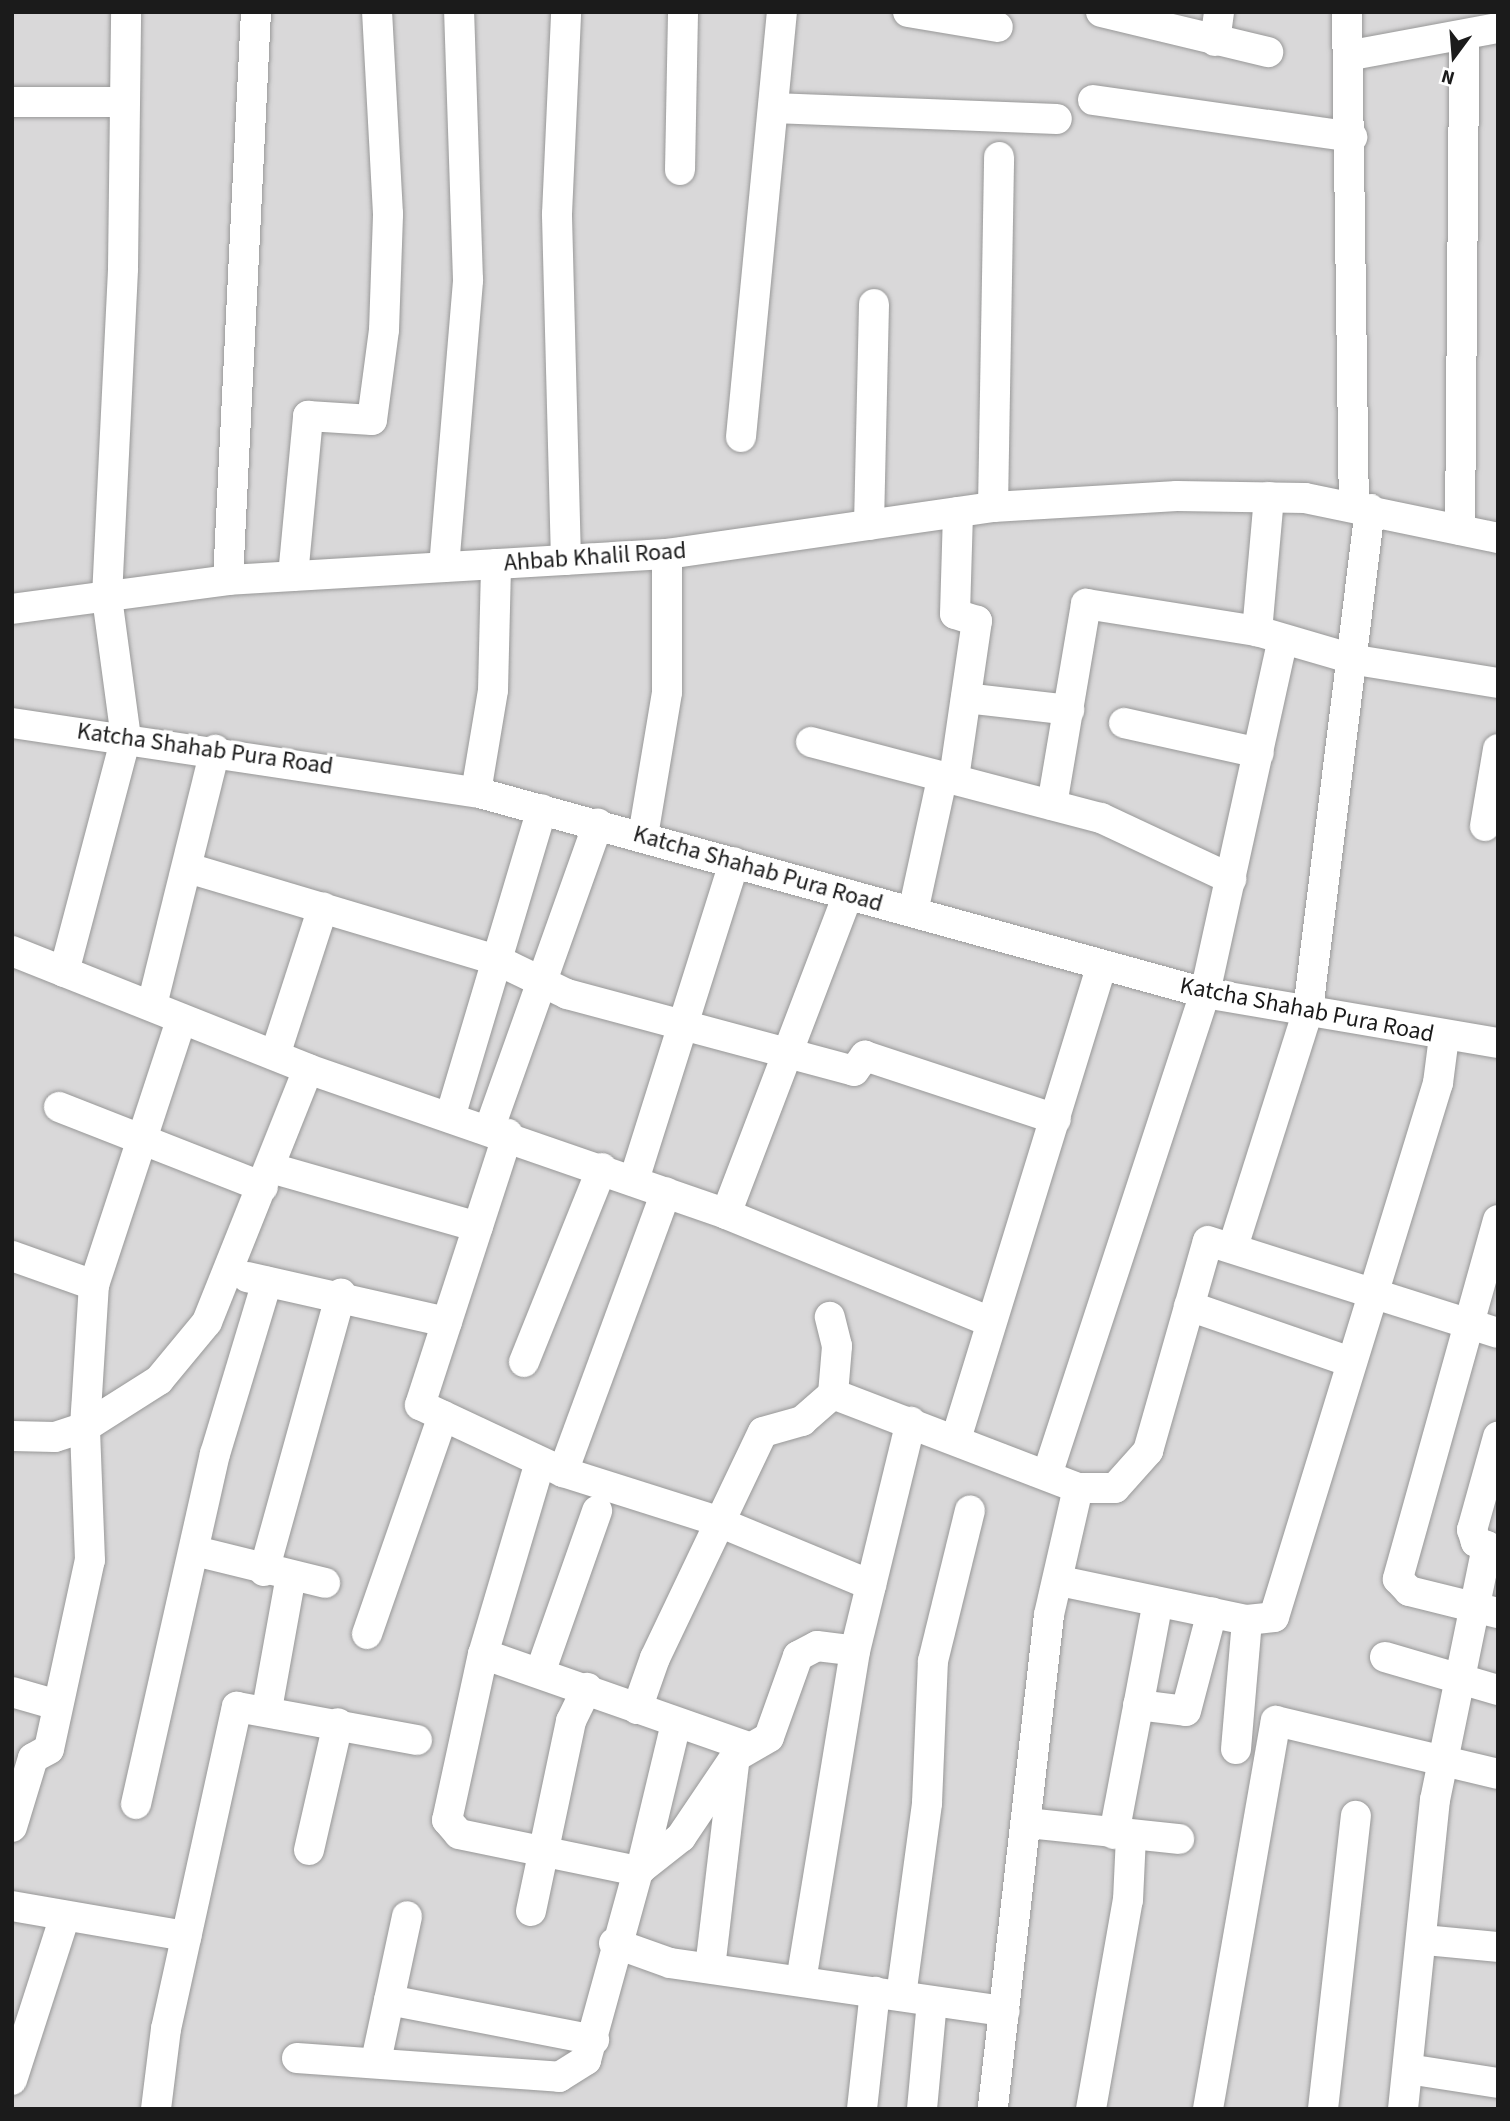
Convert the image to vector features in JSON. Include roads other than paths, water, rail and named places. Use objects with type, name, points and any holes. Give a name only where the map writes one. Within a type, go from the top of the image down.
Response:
[{"type":"street","points":[[64,972],[126,738],[107,597],[126,12]]},
{"type":"street","points":[[228,580],[256,12]]},
{"type":"street","points":[[293,576],[308,416],[372,420],[384,330],[388,214],[377,12]]},
{"type":"street","points":[[444,568],[468,280],[459,12]]},
{"type":"street","points":[[566,12],[557,214],[566,560]]},
{"type":"street","points":[[680,170],[683,12]]},
{"type":"street","points":[[741,437],[782,12]]},
{"type":"street","points":[[908,12],[998,27]]},
{"type":"street","points":[[1101,12],[1217,26],[1268,52]]},
{"type":"street","points":[[1233,1247],[1308,1010],[1356,660],[1362,508],[1352,55],[1348,12]]},
{"type":"street","points":[[1352,55],[1464,38],[1498,28]]},
{"type":"street","points":[[1460,530],[1464,38]]},
{"type":"street","points":[[1093,100],[1352,137]]},
{"type":"street","points":[[12,102],[125,102]]},
{"type":"street","points":[[773,108],[1057,119]]},
{"type":"street","points":[[993,507],[999,157]]},
{"type":"street","points":[[869,525],[874,304]]},
{"type":"street","name":"Ahbab Khalil Road","points":[[12,610],[228,580],[667,554],[993,507],[1177,496],[1269,497],[1362,508],[1498,538]]},
{"type":"street","points":[[1047,1475],[1205,993],[1231,879],[1259,752],[1270,635],[1269,497]]},
{"type":"street","points":[[913,912],[966,698],[977,621],[955,614],[958,512]]},
{"type":"street","points":[[643,836],[667,692],[667,554]]},
{"type":"street","points":[[476,792],[493,691],[496,564]]},
{"type":"street","points":[[1052,805],[1086,604],[1270,635],[1356,660],[1498,683]]},
{"type":"street","points":[[966,698],[1069,710]]},
{"type":"street","name":"Katcha Shahab Pura Road","points":[[12,723],[215,750],[476,792],[643,836],[1101,967],[1205,993],[1444,1037],[1498,1043]]},
{"type":"street","points":[[1124,723],[1259,752]]},
{"type":"street","points":[[811,742],[1101,818],[1231,879]]},
{"type":"street","points":[[1485,826],[1498,748]]},
{"type":"street","points":[[152,1005],[191,869],[215,750]]},
{"type":"street","points":[[451,1114],[542,809]]},
{"type":"street","points":[[367,1633],[431,1410],[447,1322],[478,1227],[499,1131],[544,978],[598,824]]},
{"type":"street","points":[[634,1180],[679,1024],[734,862]]},
{"type":"street","points":[[191,869],[497,960],[544,978],[567,994],[854,1071],[865,1056],[1056,1119]]},
{"type":"street","points":[[726,1214],[848,894]]},
{"type":"street","points":[[276,1052],[323,907]]},
{"type":"street","points":[[12,951],[152,1005],[181,1020],[276,1052],[308,1069],[451,1114],[726,1214],[991,1322]]},
{"type":"street","points":[[956,1439],[1101,967]]},
{"type":"street","points":[[12,1827],[33,1758],[49,1749],[90,1560],[85,1427],[94,1285],[143,1144],[181,1020]]},
{"type":"street","points":[[1236,1749],[1260,1619],[1372,1293],[1438,1083],[1444,1037]]},
{"type":"street","points":[[12,1436],[55,1437],[85,1427],[159,1380],[207,1322],[308,1069]]},
{"type":"street","points":[[59,1107],[143,1144],[267,1177],[478,1227]]},
{"type":"street","points":[[524,1362],[602,1168]]},
{"type":"street","points":[[666,1192],[551,1467],[483,1654],[450,1829],[639,1870],[681,1837],[741,1752],[769,1737],[806,1648],[855,1651]]},
{"type":"street","points":[[1486,1610],[1409,1591],[1398,1579],[1498,1220]]},
{"type":"street","points":[[833,1394],[1078,1488],[1115,1488],[1147,1451],[1208,1241],[1498,1333]]},
{"type":"street","points":[[12,1256],[94,1285]]},
{"type":"street","points":[[226,1271],[267,1282],[341,1294],[447,1322]]},
{"type":"street","points":[[136,1804],[215,1454],[267,1282]]},
{"type":"street","points":[[254,1707],[278,1574],[341,1294]]},
{"type":"street","points":[[1189,1306],[1350,1362]]},
{"type":"street","points":[[637,1709],[655,1658],[723,1524],[763,1432],[803,1421],[833,1394],[837,1346],[830,1317]]},
{"type":"street","points":[[431,1410],[551,1467],[723,1524],[871,1585]]},
{"type":"street","points":[[801,1981],[855,1651],[911,1422]]},
{"type":"street","points":[[1403,2109],[1425,1940],[1442,1759],[1460,1679],[1486,1610],[1492,1548],[1476,1542],[1472,1530],[1498,1437]]},
{"type":"street","points":[[993,2109],[1049,1615],[1060,1581],[1078,1488]]},
{"type":"street","points":[[862,2109],[927,1803],[933,1661],[970,1510]]},
{"type":"street","points":[[540,1673],[597,1511]]},
{"type":"street","points":[[195,1551],[278,1574],[324,1583]]},
{"type":"street","points":[[1060,1581],[1158,1602],[1260,1619]]},
{"type":"street","points":[[1091,2109],[1128,1900],[1123,1835],[1138,1705],[1158,1602]]},
{"type":"street","points":[[1138,1705],[1186,1711],[1212,1612]]},
{"type":"street","points":[[483,1654],[587,1688],[741,1752]]},
{"type":"street","points":[[1385,1657],[1498,1690]]},
{"type":"street","points":[[531,1911],[571,1721],[587,1688]]},
{"type":"street","points":[[12,1692],[57,1705]]},
{"type":"street","points":[[156,2109],[186,1936],[235,1712],[254,1707],[417,1740]]},
{"type":"street","points":[[1209,2109],[1276,1721],[1498,1774]]},
{"type":"street","points":[[309,1850],[338,1723]]},
{"type":"street","points":[[297,2058],[376,2061],[559,2077],[586,2060],[594,2040],[614,1943],[639,1870],[676,1723]]},
{"type":"street","points":[[710,1969],[741,1752]]},
{"type":"street","points":[[1322,2109],[1356,1816]]},
{"type":"street","points":[[1027,1823],[1179,1839]]},
{"type":"street","points":[[12,1906],[64,1919],[186,1936]]},
{"type":"street","points":[[376,2061],[407,1916]]},
{"type":"street","points":[[12,2080],[64,1919]]},
{"type":"street","points":[[1425,1940],[1498,1947]]},
{"type":"street","points":[[614,1943],[670,1963],[1005,2011]]},
{"type":"street","points":[[389,2000],[594,2040]]},
{"type":"street","points":[[922,2109],[932,2001]]},
{"type":"street","points":[[1408,2069],[1498,2083]]}]
